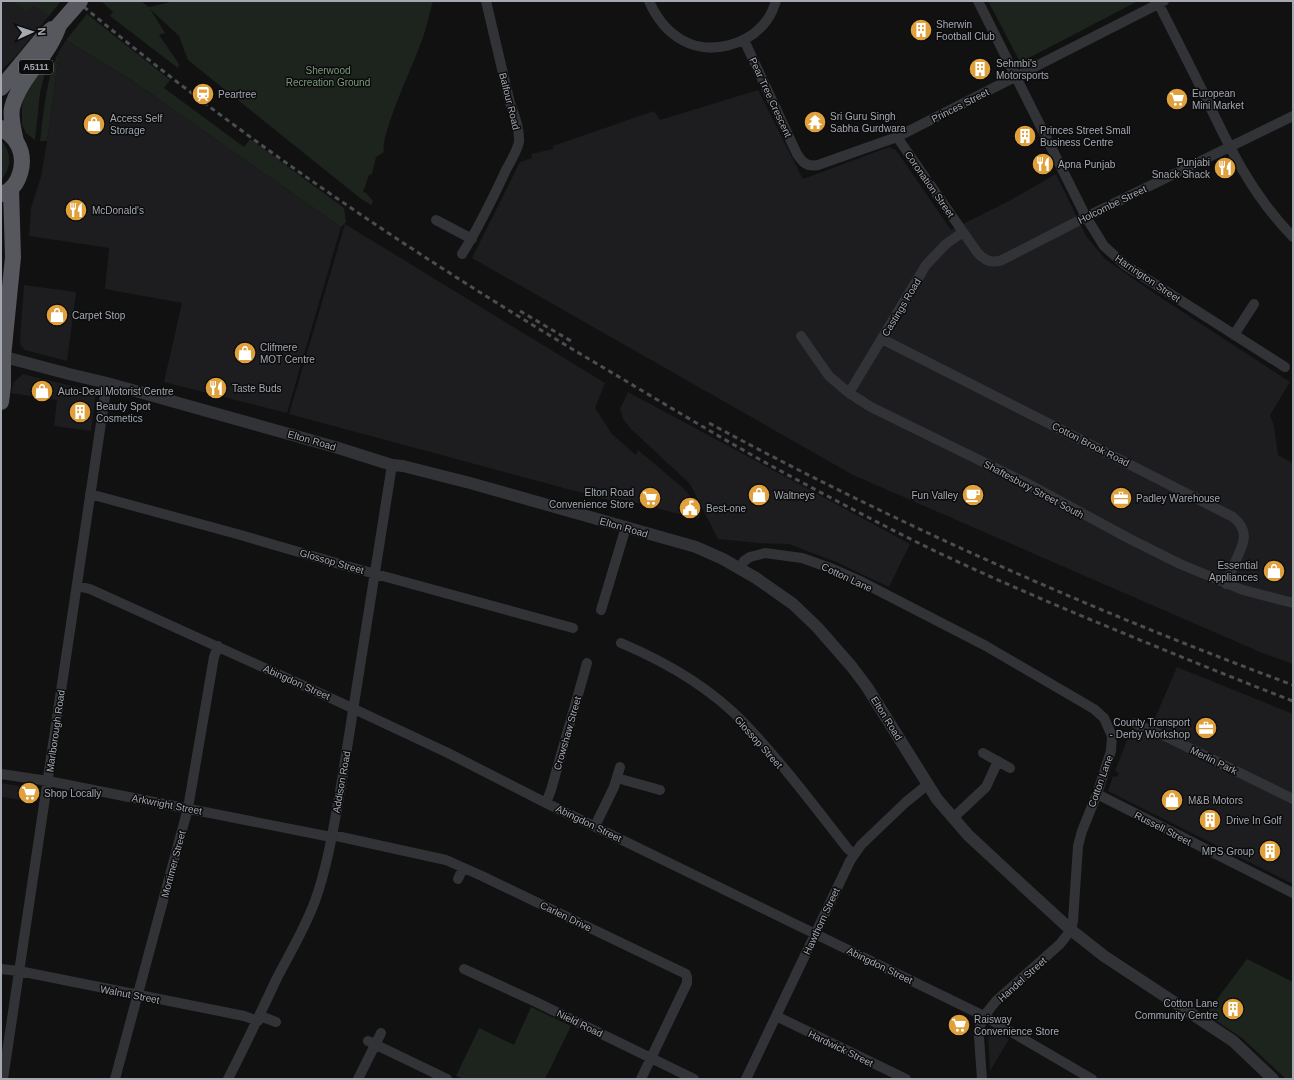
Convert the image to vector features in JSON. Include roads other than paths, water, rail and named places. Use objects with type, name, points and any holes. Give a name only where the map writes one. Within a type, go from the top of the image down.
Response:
[{"type":"highway","name":"A5111","points":[[1,88],[44,36],[51,29],[59,25],[80,1]]},
{"type":"highway","name":"A5111","points":[[1,402],[3,386],[2,356],[13,257],[6,192],[17,182],[21,166],[21,153],[16,142],[12,122],[12,108],[20,89],[51,44],[59,25]]},
{"type":"highway","points":[[1,128],[16,142]]},
{"type":"street","name":"Balfour Road","points":[[462,254],[472,239],[517,148],[519,141],[514,113],[510,103],[486,1]]},
{"type":"street","points":[[649,1],[660,21],[677,36],[685,41],[697,45],[712,47],[731,45],[744,40],[755,33],[766,21],[776,1]]},
{"type":"street","name":"Harrington Street","points":[[978,1],[1086,217],[1104,246],[1125,265],[1285,367]]},
{"type":"street","points":[[1160,2],[1229,147],[1252,188],[1281,225],[1293,237]]},
{"type":"street","name":"Princes Street","points":[[797,154],[806,164],[811,166],[818,165],[897,136],[1017,77],[1160,2]]},
{"type":"street","name":"Pear Tree Crescent","points":[[744,40],[797,154]]},
{"type":"street","name":"Holcombe Street","points":[[963,232],[982,258],[994,262],[1002,260],[1086,217],[1293,116]]},
{"type":"street","name":"Coronation Street","points":[[897,136],[963,232]]},
{"type":"street","points":[[436,220],[472,239]]},
{"type":"street","name":"Castings Road","points":[[849,393],[930,259],[946,244],[963,232]]},
{"type":"street","points":[[1234,335],[1254,304]]},
{"type":"street","name":"Shaftesbury Street South","points":[[801,336],[826,373],[849,393],[871,407],[1032,486],[1128,538],[1180,564],[1226,584],[1262,596],[1293,603]]},
{"type":"street","name":"Cotton Brook Road","points":[[882,339],[1233,517],[1241,526],[1244,539],[1226,584]]},
{"type":"street","name":"Elton Road","points":[[2,356],[107,383],[334,447],[392,465],[403,466],[470,483],[626,527],[706,550],[740,568],[776,591],[793,604],[836,647],[871,693],[888,718],[927,785],[953,818],[983,850],[1071,930]]},
{"type":"street","name":"Marlborough Road","points":[[2,1079],[107,383]]},
{"type":"street","name":"Addison Road","points":[[228,1079],[315,901],[332,836],[392,465]]},
{"type":"street","name":"Glossop Street","points":[[90,494],[573,628]]},
{"type":"street","points":[[601,610],[626,527]]},
{"type":"street","name":"Cotton Lane","points":[[740,568],[744,561],[750,557],[765,553],[802,558],[833,569],[858,580],[986,646],[1094,709],[1104,718],[1110,732],[1112,743],[1111,751],[1078,846],[1074,921],[1071,930]]},
{"type":"street","name":"Abingdon Street","points":[[77,586],[90,590],[218,646],[448,753],[546,803],[984,1016],[1092,1079]]},
{"type":"street","name":"Glossop Street","points":[[621,643],[668,665],[687,677],[730,710],[745,724],[768,750],[848,849],[854,854]]},
{"type":"street","name":"Mortimer Street","points":[[115,1079],[188,808],[214,657],[218,646]]},
{"type":"street","name":"Crowshaw Street","points":[[546,803],[587,663]]},
{"type":"street","name":"Merlin Park","points":[[1134,723],[1293,799]]},
{"type":"street","points":[[983,753],[1010,768]]},
{"type":"street","points":[[953,818],[986,787],[998,761]]},
{"type":"street","points":[[595,826],[614,787],[620,767]]},
{"type":"street","name":"Arkwright Street","points":[[1,774],[48,781],[332,836]]},
{"type":"street","points":[[617,778],[660,790]]},
{"type":"street","name":"Hawthorn Street","points":[[746,1079],[854,854],[906,802],[927,785]]},
{"type":"street","name":"Russell Street","points":[[1097,794],[1293,893]]},
{"type":"street","name":"Carlen Drive","points":[[332,836],[446,860],[686,974],[687,983],[641,1079]]},
{"type":"street","points":[[458,879],[463,868]]},
{"type":"street","points":[[1071,930],[1104,956],[1233,1042],[1273,1079]]},
{"type":"street","name":"Handel Street","points":[[982,1079],[979,1037],[980,1026],[984,1016],[996,1002],[1060,944],[1071,930]]},
{"type":"street","name":"Walnut Street","points":[[1,969],[18,971],[137,996],[276,1022]]},
{"type":"street","name":"Nield Road","points":[[464,969],[536,1002],[694,1079]]},
{"type":"street","name":"Hardwick Street","points":[[776,1016],[906,1079]]},
{"type":"street","points":[[358,1079],[372,1042],[381,1033]]},
{"type":"street","points":[[372,1042],[448,1079]]},
{"type":"railway","points":[[77,1],[138,52],[265,148],[330,194],[463,282],[732,444],[908,538],[1011,586],[1216,671],[1293,701]]},
{"type":"railway","points":[[520,311],[571,341]]},
{"type":"railway","points":[[709,423],[851,496],[996,564],[1144,627],[1293,685]]},
{"type":"place","name":"Sherwin Football Club","points":[[921,30]]},
{"type":"place","name":"Sehmbi's Motorsports","points":[[980,69]]},
{"type":"place","name":"Peartree","points":[[203,94]]},
{"type":"place","name":"European Mini Market","points":[[1177,99]]},
{"type":"place","name":"Sri Guru Singh Sabha Gurdwara","points":[[815,122]]},
{"type":"place","name":"Access Self Storage","points":[[94,124]]},
{"type":"place","name":"Princes Street Small Business Centre","points":[[1025,136]]},
{"type":"place","name":"Apna Punjab","points":[[1043,164]]},
{"type":"place","name":"Punjabi Snack Shack","points":[[1225,168]]},
{"type":"place","name":"McDonald's","points":[[76,210]]},
{"type":"place","name":"Carpet Stop","points":[[57,315]]},
{"type":"place","name":"Clifmere MOT Centre","points":[[245,353]]},
{"type":"place","name":"Taste Buds","points":[[216,388]]},
{"type":"place","name":"Auto-Deal Motorist Centre","points":[[42,391]]},
{"type":"place","name":"Beauty Spot Cosmetics","points":[[80,412]]},
{"type":"place","name":"Waltneys","points":[[759,495]]},
{"type":"place","name":"Fun Valley","points":[[973,495]]},
{"type":"place","name":"Elton Road Convenience Store","points":[[650,498]]},
{"type":"place","name":"Padley Warehouse","points":[[1121,498]]},
{"type":"place","name":"Best-one","points":[[690,508]]},
{"type":"place","name":"Essential Appliances","points":[[1274,571]]},
{"type":"place","name":"County Transport - Derby Workshop","points":[[1206,728]]},
{"type":"place","name":"Shop Locally","points":[[29,793]]},
{"type":"place","name":"M&B Motors","points":[[1172,800]]},
{"type":"place","name":"Drive In Golf","points":[[1210,820]]},
{"type":"place","name":"MPS Group","points":[[1270,851]]},
{"type":"place","name":"Cotton Lane Community Centre","points":[[1233,1009]]},
{"type":"place","name":"Raisway Convenience Store","points":[[959,1025]]},
{"type":"park label","name":"Sherwood Recreation Ground","points":[[328,76]]}]
